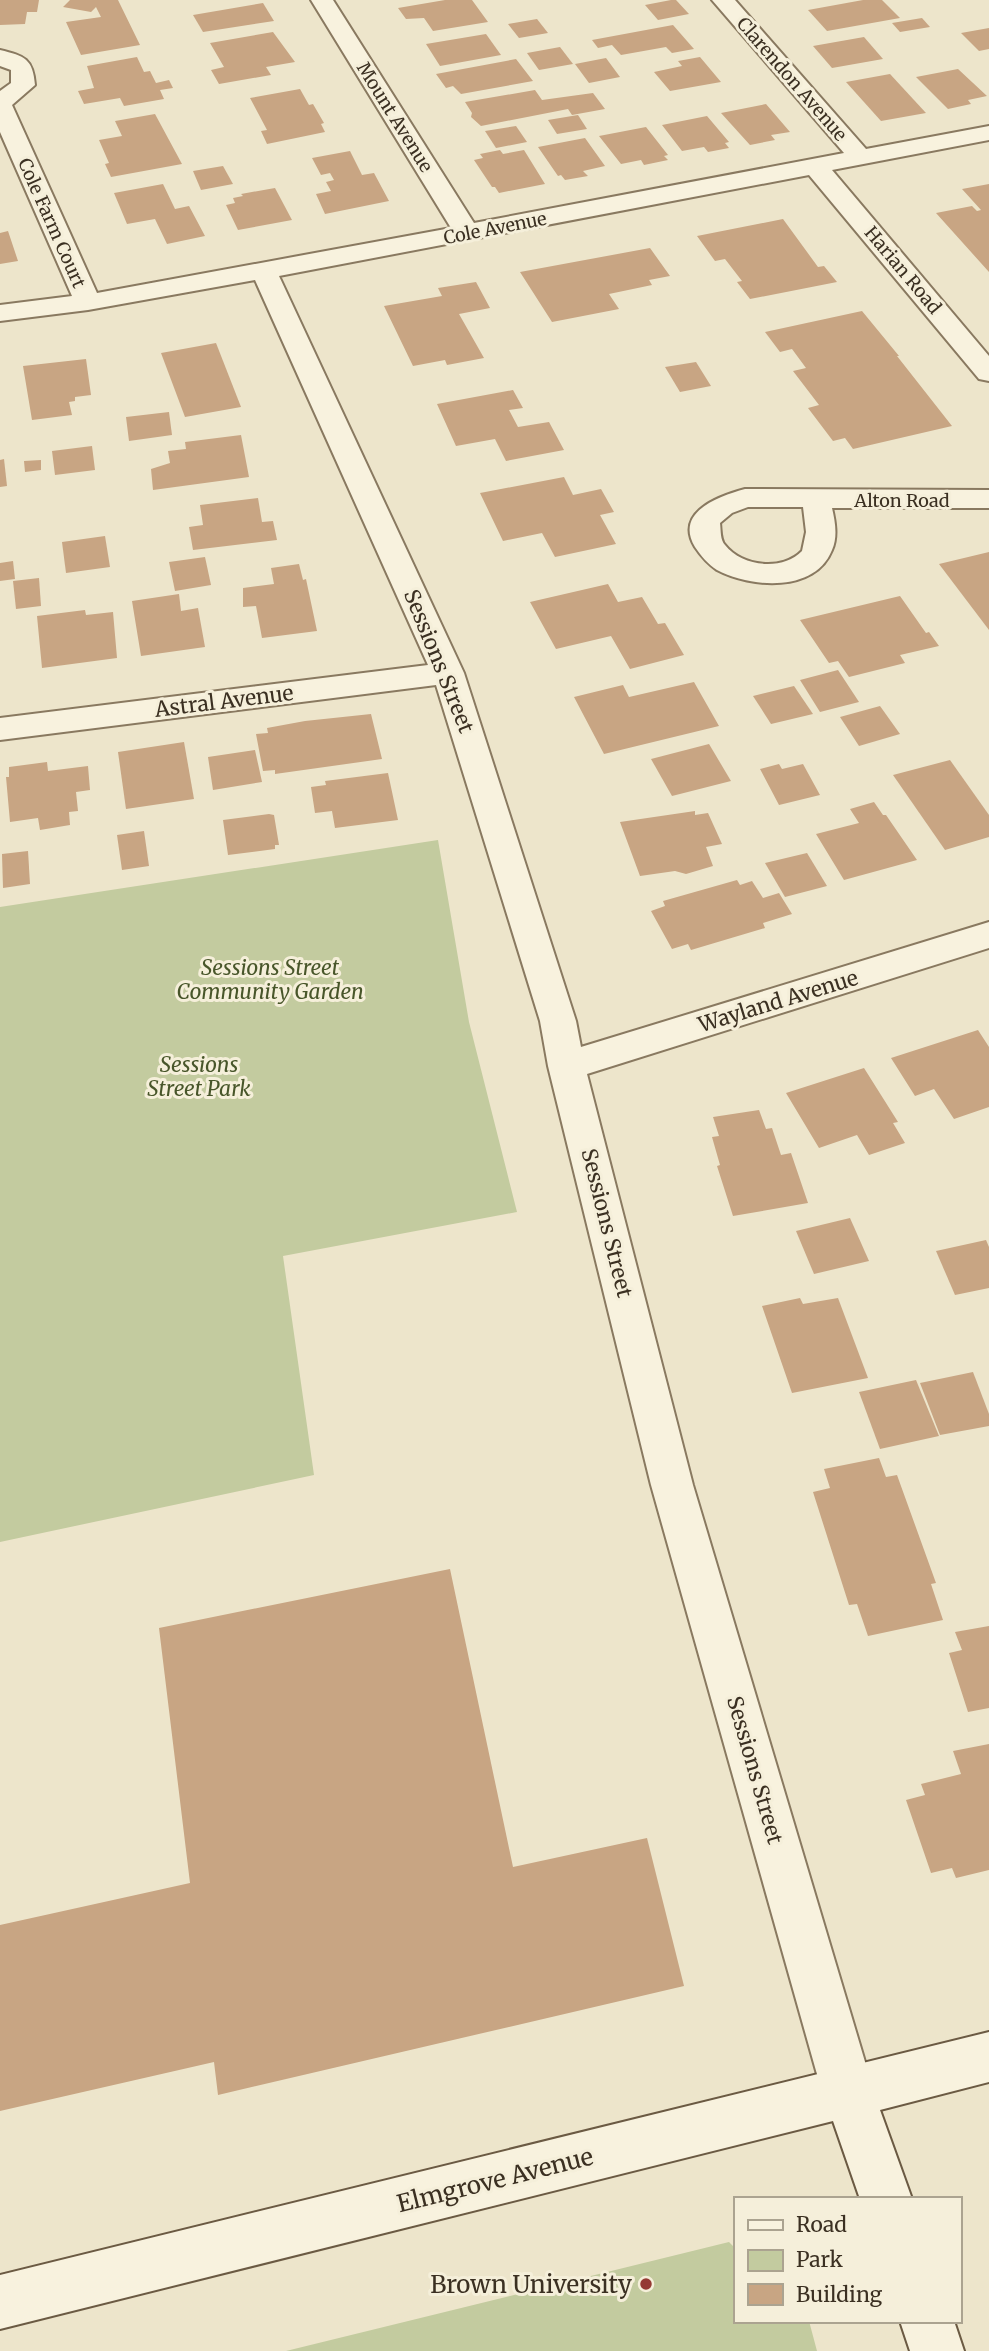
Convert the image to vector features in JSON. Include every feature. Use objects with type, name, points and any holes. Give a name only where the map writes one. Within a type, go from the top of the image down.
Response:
[{"type":"street","name":"Mount Avenue","points":[[321,0],[468,234]]},
{"type":"street","name":"Clarendon Avenue","points":[[723,0],[860,157]]},
{"type":"street","name":"Cole Farm Court","points":[[0,57],[22,67],[23,85],[0,103],[88,302]]},
{"type":"street","name":"Cole Avenue","points":[[0,313],[88,302],[468,234],[989,133]]},
{"type":"street","name":"Harian Road","points":[[816,167],[989,373]]},
{"type":"street","name":"Sessions Street","points":[[264,271],[448,673],[558,1021],[566,1066],[672,1485],[848,2092],[885,2197]]},
{"type":"street","name":"Alton Road","points":[[816,500],[989,499]]},
{"type":"street","name":"Astral Avenue","points":[[0,729],[448,673]]},
{"type":"street","name":"Wayland Avenue","points":[[566,1066],[989,935]]},
{"type":"street","name":"Elmgrove Avenue","points":[[0,2302],[989,2057]]},
{"type":"street","points":[[928,2323],[937,2351]]},
{"type":"green space","name":"Sessions Street Park","points":[[438,840],[469,1022],[517,1212],[283,1256],[314,1475],[0,1542],[0,907]]},
{"type":"green space","name":"Brown University","points":[[729,2242],[734,2247],[734,2323],[810,2323],[817,2351],[286,2351]]},
{"type":"building","points":[[0,0],[39,0],[37,12],[27,12],[25,24],[0,25]]},
{"type":"building","points":[[70,0],[118,0],[140,45],[81,55],[66,22],[101,17],[96,7],[91,12],[63,7]]},
{"type":"building","points":[[445,0],[472,0],[488,22],[433,31],[424,18],[406,19],[398,8]]},
{"type":"building","points":[[676,0],[689,14],[658,20],[645,5]]},
{"type":"building","points":[[863,0],[882,0],[900,18],[827,31],[808,10]]},
{"type":"building","points":[[263,3],[274,21],[203,32],[193,15]]},
{"type":"building","points":[[922,18],[930,27],[900,32],[892,23]]},
{"type":"building","points":[[537,19],[548,33],[519,38],[508,24]]},
{"type":"building","points":[[673,25],[694,49],[672,53],[666,47],[621,55],[612,45],[598,48],[592,40]]},
{"type":"building","points":[[989,28],[989,49],[979,51],[961,33]]},
{"type":"building","points":[[273,32],[295,62],[266,67],[271,75],[219,84],[211,70],[224,67],[210,43]]},
{"type":"building","points":[[486,34],[501,55],[440,66],[426,44]]},
{"type":"building","points":[[864,37],[883,59],[832,68],[813,46]]},
{"type":"building","points":[[560,47],[573,64],[539,70],[527,53]]},
{"type":"building","points":[[137,57],[144,72],[150,71],[156,83],[169,80],[173,88],[160,90],[164,99],[124,106],[120,98],[84,104],[78,91],[94,88],[87,66]]},
{"type":"building","points":[[700,57],[721,82],[670,91],[654,72],[682,66],[678,61]]},
{"type":"building","points":[[606,58],[620,77],[589,83],[575,64]]},
{"type":"building","points":[[516,59],[533,81],[461,94],[453,86],[446,88],[436,74]]},
{"type":"building","points":[[958,69],[987,96],[968,100],[971,104],[948,109],[916,77]]},
{"type":"building","points":[[890,74],[926,113],[881,121],[846,82]]},
{"type":"building","points":[[300,89],[309,105],[313,104],[324,123],[321,124],[325,132],[267,144],[261,131],[267,130],[250,98]]},
{"type":"building","points":[[535,90],[542,100],[593,93],[605,109],[572,115],[568,109],[481,126],[471,117],[472,113],[465,102]]},
{"type":"building","points":[[766,104],[790,132],[771,135],[775,140],[750,145],[721,113]]},
{"type":"building","points":[[155,114],[182,164],[111,177],[105,164],[109,163],[99,140],[122,136],[115,121]]},
{"type":"building","points":[[578,115],[587,129],[557,134],[548,120]]},
{"type":"building","points":[[707,116],[729,142],[725,143],[729,148],[708,152],[704,147],[682,151],[662,125]]},
{"type":"building","points":[[516,126],[527,142],[496,148],[485,131]]},
{"type":"building","points":[[646,127],[668,155],[664,156],[668,160],[644,165],[641,160],[621,164],[599,136]]},
{"type":"building","points":[[585,138],[605,166],[583,171],[588,176],[565,180],[561,175],[558,176],[538,147]]},
{"type":"building","points":[[500,150],[503,154],[524,150],[545,184],[499,193],[474,160],[483,158],[480,154]]},
{"type":"building","points":[[350,151],[362,175],[374,173],[389,201],[325,214],[316,194],[331,191],[326,182],[334,180],[330,173],[321,175],[312,158]]},
{"type":"building","points":[[223,166],[233,184],[201,190],[193,171]]},
{"type":"building","points":[[163,184],[175,209],[189,206],[205,236],[167,244],[155,219],[127,224],[114,193]]},
{"type":"building","points":[[989,184],[989,272],[936,213],[972,206],[977,211],[981,210],[962,189]]},
{"type":"building","points":[[275,188],[292,220],[238,230],[226,205],[235,203],[233,198],[243,196],[241,194]]},
{"type":"building","points":[[783,219],[818,267],[824,266],[837,282],[750,299],[737,282],[742,281],[725,259],[715,261],[697,236]]},
{"type":"building","points":[[8,231],[18,261],[0,264],[0,233]]},
{"type":"building","points":[[650,248],[670,276],[649,280],[652,285],[609,294],[619,309],[552,322],[520,272]]},
{"type":"building","points":[[476,282],[490,308],[459,314],[484,358],[447,365],[445,360],[413,366],[384,306],[442,296],[438,288]]},
{"type":"building","points":[[862,311],[952,426],[853,449],[845,438],[833,441],[808,408],[819,405],[793,371],[806,368],[792,349],[780,352],[765,332]]},
{"type":"building","points":[[216,343],[241,407],[185,417],[161,353]]},
{"type":"building","points":[[86,359],[91,395],[75,397],[75,401],[69,402],[72,415],[32,420],[23,366]]},
{"type":"building","points":[[696,362],[711,386],[680,392],[665,367]]},
{"type":"building","points":[[513,390],[523,408],[509,410],[518,427],[549,422],[564,450],[506,461],[495,439],[456,446],[437,404]]},
{"type":"building","points":[[169,412],[172,435],[129,441],[126,417]]},
{"type":"building","points":[[241,435],[249,477],[153,490],[151,469],[170,463],[168,451],[186,449],[185,442]]},
{"type":"building","points":[[92,446],[95,470],[55,475],[52,451]]},
{"type":"building","points":[[4,459],[7,486],[0,487],[0,460]]},
{"type":"building","points":[[41,460],[41,470],[25,472],[24,461]]},
{"type":"building","points":[[564,477],[573,495],[601,489],[614,512],[600,515],[616,544],[555,557],[542,533],[503,541],[480,493]]},
{"type":"building","points":[[258,498],[262,522],[273,521],[277,540],[193,550],[189,527],[203,525],[200,505]]},
{"type":"building","points":[[105,536],[110,567],[66,573],[62,542]]},
{"type":"building","points":[[989,552],[989,630],[939,564]]},
{"type":"building","points":[[205,557],[211,585],[175,591],[169,562]]},
{"type":"building","points":[[13,561],[15,579],[0,581],[0,563]]},
{"type":"building","points":[[299,564],[303,580],[306,579],[317,631],[262,638],[256,606],[243,607],[243,588],[274,584],[271,568]]},
{"type":"building","points":[[39,578],[41,606],[16,609],[13,581]]},
{"type":"building","points":[[608,584],[618,602],[642,597],[658,624],[665,623],[684,655],[630,669],[611,636],[556,649],[530,602]]},
{"type":"building","points":[[179,594],[181,611],[198,608],[205,647],[141,656],[132,601]]},
{"type":"building","points":[[900,596],[926,633],[929,632],[939,646],[900,655],[905,663],[849,677],[838,661],[829,663],[800,620]]},
{"type":"building","points":[[85,610],[86,615],[113,612],[117,658],[42,668],[37,616]]},
{"type":"building","points":[[838,670],[859,702],[820,712],[800,680]]},
{"type":"building","points":[[694,682],[719,726],[604,754],[574,697],[623,685],[629,697]]},
{"type":"building","points":[[794,686],[813,714],[771,724],[753,696]]},
{"type":"building","points":[[880,706],[900,734],[859,746],[840,717]]},
{"type":"building","points":[[371,714],[382,759],[275,774],[275,770],[263,771],[256,734],[268,733],[267,728]]},
{"type":"building","points":[[184,742],[194,799],[126,809],[118,752]]},
{"type":"building","points":[[709,744],[731,781],[672,796],[651,759]]},
{"type":"building","points":[[255,750],[262,782],[213,790],[208,757]]},
{"type":"building","points":[[950,760],[989,815],[989,837],[945,850],[893,775]]},
{"type":"building","points":[[47,762],[48,771],[88,766],[90,790],[76,792],[78,811],[69,812],[70,825],[40,830],[38,818],[10,822],[6,777],[9,777],[9,767]]},
{"type":"building","points":[[779,764],[782,769],[803,764],[820,795],[779,805],[760,769]]},
{"type":"building","points":[[388,773],[398,820],[335,828],[332,811],[315,813],[311,787],[326,785],[325,781]]},
{"type":"building","points":[[874,802],[917,860],[844,880],[816,834],[859,823],[850,809]]},
{"type":"building","points":[[695,811],[695,815],[708,813],[722,844],[706,847],[713,866],[686,874],[675,871],[640,876],[620,822]]},
{"type":"building","points":[[274,815],[279,845],[275,845],[275,849],[228,855],[223,820]]},
{"type":"building","points":[[144,831],[149,866],[122,870],[117,835]]},
{"type":"building","points":[[28,851],[30,884],[3,888],[2,854]]},
{"type":"building","points":[[807,853],[827,886],[785,897],[765,863]]},
{"type":"building","points":[[737,880],[740,885],[752,881],[763,898],[779,893],[792,914],[763,923],[765,928],[691,950],[688,944],[672,949],[651,911],[665,906],[663,901]]},
{"type":"building","points":[[978,1030],[989,1047],[989,1107],[954,1119],[934,1089],[915,1096],[891,1058]]},
{"type":"building","points":[[864,1068],[898,1122],[893,1123],[905,1143],[869,1155],[857,1135],[819,1148],[786,1093]]},
{"type":"building","points":[[759,1110],[766,1129],[772,1128],[781,1155],[791,1153],[808,1203],[733,1216],[717,1166],[720,1165],[712,1137],[719,1136],[713,1117]]},
{"type":"building","points":[[850,1218],[869,1261],[814,1274],[796,1231]]},
{"type":"building","points":[[986,1240],[989,1247],[989,1288],[955,1295],[936,1251]]},
{"type":"building","points":[[800,1298],[803,1304],[838,1298],[868,1378],[792,1393],[762,1306]]},
{"type":"building","points":[[973,1372],[989,1414],[989,1426],[940,1435],[920,1383]]},
{"type":"building","points":[[916,1380],[939,1436],[880,1449],[859,1392]]},
{"type":"building","points":[[879,1458],[886,1477],[897,1475],[936,1583],[931,1584],[943,1620],[868,1636],[857,1604],[849,1605],[813,1492],[830,1488],[824,1469]]},
{"type":"building","points":[[450,1569],[513,1867],[647,1838],[684,1986],[218,2095],[214,2062],[0,2111],[0,1925],[190,1883],[159,1628]]},
{"type":"building","points":[[989,1626],[989,1708],[968,1712],[949,1653],[962,1650],[955,1632]]},
{"type":"building","points":[[989,1744],[989,1870],[956,1878],[952,1868],[931,1873],[906,1800],[925,1795],[921,1784],[961,1774],[953,1751]]},
{"type":"place","name":"Brown University","points":[[646,2284]]},
{"type":"park label","name":"Sessions Street Community Garden","points":[[270,979]]}]
